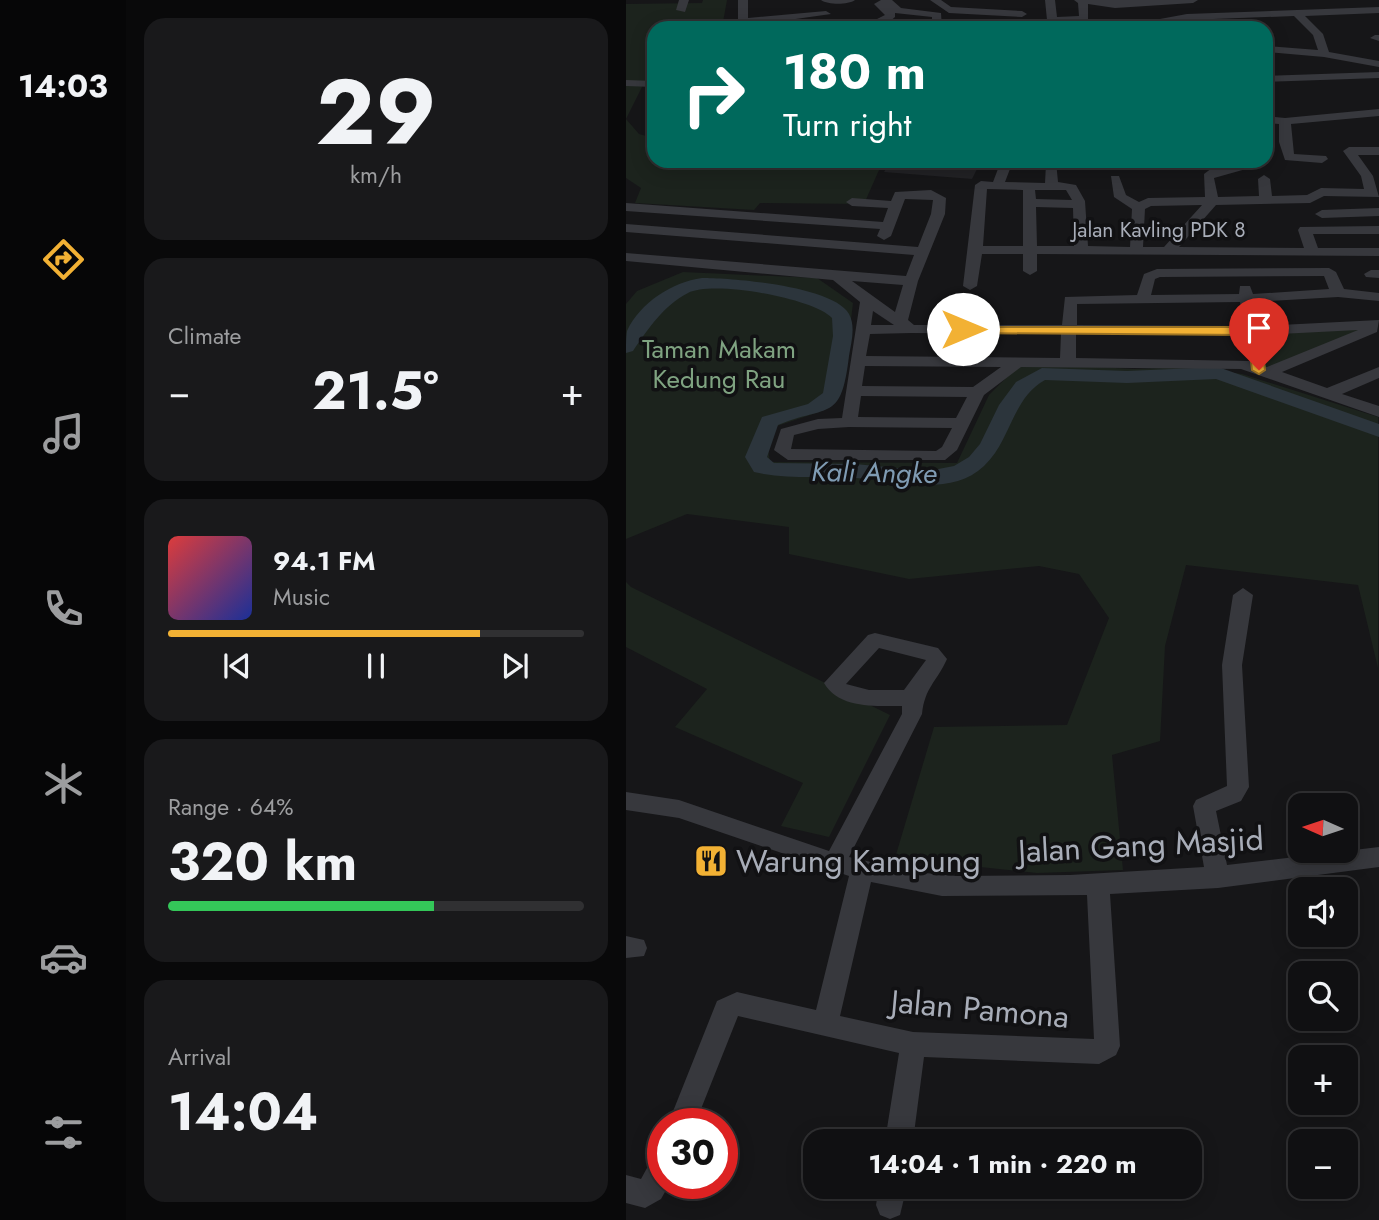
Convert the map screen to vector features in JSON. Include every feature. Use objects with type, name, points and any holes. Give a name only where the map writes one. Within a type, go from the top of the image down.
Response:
[{"type":"street","points":[[740,21],[743,0]]},
{"type":"street","points":[[753,21],[850,0]]},
{"type":"street","points":[[874,0],[891,16],[881,21]]},
{"type":"street","points":[[886,0],[898,11],[937,15],[937,21]]},
{"type":"street","points":[[911,0],[915,5],[1023,16],[1023,0]]},
{"type":"street","points":[[935,0],[945,8],[989,0]]},
{"type":"street","points":[[1050,0],[1052,20],[1084,19],[1086,1],[1194,1],[1204,16]]},
{"type":"street","points":[[1339,0],[1347,9]]},
{"type":"street","points":[[1117,21],[1118,3]]},
{"type":"street","points":[[763,12],[797,5],[823,5]]},
{"type":"street","points":[[1156,21],[1204,16],[1254,20],[1378,10]]},
{"type":"street","points":[[1297,15],[1318,34],[1324,54]]},
{"type":"street","points":[[1219,16],[1220,21]]},
{"type":"street","points":[[1273,50],[1324,54],[1349,62],[1378,64]]},
{"type":"street","points":[[1273,79],[1378,75]]},
{"type":"street","points":[[626,83],[647,84]]},
{"type":"street","points":[[1273,120],[1365,119],[1364,112],[1378,112]]},
{"type":"street","points":[[1285,121],[1280,142],[1290,157],[1322,159]]},
{"type":"street","points":[[1139,207],[1151,202],[1310,199],[1321,192],[1375,193],[1350,145],[1378,151]]},
{"type":"street","points":[[998,184],[1004,168]]},
{"type":"street","points":[[1051,187],[1052,168]]},
{"type":"street","points":[[1212,201],[1208,177],[1216,171],[1241,168]]},
{"type":"street","points":[[1115,179],[1120,197],[1139,207]]},
{"type":"street","points":[[1264,179],[1266,199]]},
{"type":"street","points":[[970,286],[976,250],[981,184],[1072,187],[1079,204],[1081,251]]},
{"type":"street","points":[[1029,186],[1027,250],[1030,271]]},
{"type":"street","points":[[879,250],[902,194],[931,194],[940,198],[938,214],[911,281],[906,325]]},
{"type":"street","points":[[1167,252],[1212,201]]},
{"type":"street","points":[[852,202],[896,205]]},
{"type":"street","points":[[1029,203],[1079,204]]},
{"type":"street","points":[[626,207],[888,226]]},
{"type":"street","points":[[1136,252],[1139,207]]},
{"type":"street","points":[[1322,214],[1378,212]]},
{"type":"street","points":[[730,267],[749,239],[771,217]]},
{"type":"street","points":[[626,228],[923,252]]},
{"type":"street","points":[[1312,251],[1305,230],[1378,230]]},
{"type":"street","name":"Jalan Kavling PDK 8","points":[[976,250],[1378,252]]},
{"type":"street","points":[[626,257],[911,281]]},
{"type":"street","points":[[1143,299],[1153,273],[1240,275],[1329,272],[1338,293]]},
{"type":"street","points":[[1240,275],[1248,298],[1263,371]]},
{"type":"street","points":[[837,276],[867,301],[906,325]]},
{"type":"street","points":[[1068,363],[1069,300],[1248,298],[1338,293],[1378,297]]},
{"type":"street","points":[[1359,296],[1376,325]]},
{"type":"street","points":[[849,422],[867,301]]},
{"type":"street","points":[[861,330],[906,325],[1254,331],[1376,325]]},
{"type":"street","points":[[1263,371],[1376,325]]},
{"type":"street","points":[[857,361],[1243,364],[1378,412]]},
{"type":"street","points":[[962,423],[818,424],[786,432],[783,453],[939,456],[949,450],[977,392],[1016,363]]},
{"type":"street","points":[[1325,395],[1378,372]]},
{"type":"street","points":[[853,391],[977,392]]},
{"type":"street","points":[[1218,878],[1204,806],[1233,795],[1238,787],[1223,664],[1243,595]]},
{"type":"street","points":[[835,862],[912,714],[912,698]]},
{"type":"street","name":"Jalan Gang Masjid","points":[[626,801],[654,802],[709,817],[759,838],[835,862],[946,886],[1098,886],[1218,878],[1378,857]]},
{"type":"street","points":[[826,1023],[862,869]]},
{"type":"street","name":"Jalan Pamona","points":[[687,1108],[726,1009],[737,1004],[913,1044],[1096,1054],[1105,1049],[1106,1010],[1098,886]]},
{"type":"street","points":[[902,1129],[913,1044]]},
{"type":"street","points":[[626,1189],[647,1192]]},
{"type":"shaded area","points":[[887,168],[978,168],[972,179],[884,172]]},
{"type":"green space","points":[[727,0],[723,21],[647,21],[647,85],[643,85],[626,119],[626,4]]},
{"type":"green space","points":[[626,119],[639,134],[647,136],[647,168],[880,168],[864,204],[760,203],[754,210],[635,203],[641,188],[626,178]]},
{"type":"green space","name":"Taman Makam Kedung Rau","points":[[683,272],[817,278],[853,303],[843,387],[825,410],[765,430],[770,462],[957,463],[989,395],[1021,363],[1134,369],[1190,367],[1242,374],[1378,417],[1378,668],[1358,585],[1186,565],[1165,646],[1160,741],[1112,755],[1123,870],[1037,873],[895,858],[934,727],[1067,725],[1109,618],[1079,574],[1039,566],[909,579],[789,554],[789,527],[687,514],[626,539],[626,304],[637,291]]},
{"type":"green space","points":[[1378,326],[1267,373],[1254,331]]},
{"type":"green space","points":[[626,582],[631,587],[890,715],[829,837],[781,826],[803,783],[675,727],[707,689],[626,647]]},
{"type":"waterway","name":"Kali Angke","points":[[626,347],[661,303],[690,285],[702,283],[743,286],[792,295],[814,300],[839,313],[843,329],[837,381],[832,396],[815,408],[769,421],[756,457],[762,467],[774,470],[855,471],[928,478],[962,471],[977,461],[989,446],[1016,395],[1031,379],[1042,374],[1127,377],[1218,373],[1379,431]]},
{"type":"place","name":"Warung Kampung","points":[[711,861]]},
{"type":"route","points":[[963,329],[1254,331],[1259,370]]}]
